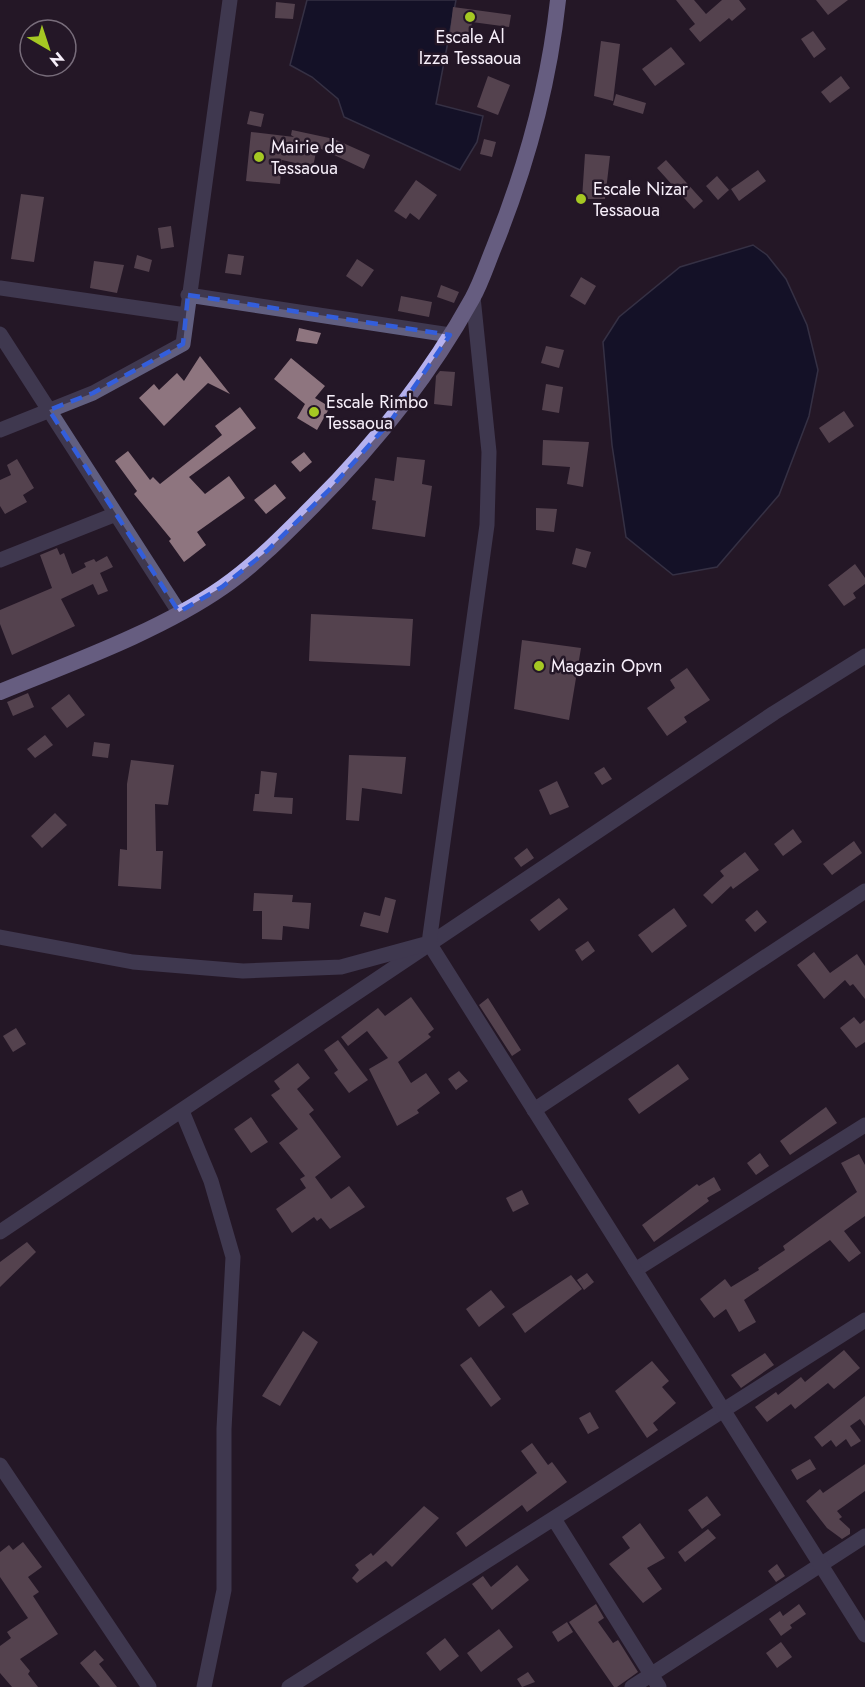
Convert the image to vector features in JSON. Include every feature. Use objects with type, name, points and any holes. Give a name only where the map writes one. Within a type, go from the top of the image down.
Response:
[{"type":"highway","points":[[0,692],[92,655],[222,588],[267,551],[329,490],[390,422],[473,297],[528,152],[555,32],[558,0]]},
{"type":"street","points":[[0,430],[93,393],[183,344],[230,0]]},
{"type":"street","points":[[0,288],[186,315]]},
{"type":"street","points":[[188,295],[450,334]]},
{"type":"street","points":[[473,297],[489,452],[487,525],[429,943],[865,1635]]},
{"type":"street","points":[[0,334],[179,612]]},
{"type":"street","points":[[0,560],[116,514]]},
{"type":"street","points":[[0,1232],[774,713],[865,656]]},
{"type":"street","points":[[534,1110],[865,891]]},
{"type":"street","points":[[0,937],[133,962],[243,971],[341,967],[429,943]]},
{"type":"street","points":[[182,1111],[211,1181],[233,1257],[224,1429],[224,1590],[204,1687]]},
{"type":"street","points":[[635,1270],[865,1125]]},
{"type":"street","points":[[289,1687],[865,1320]]},
{"type":"street","points":[[0,1466],[149,1687]]},
{"type":"street","points":[[554,1519],[655,1681]]},
{"type":"street","points":[[632,1687],[655,1681],[820,1564],[865,1536]]},
{"type":"highlighted area","points":[[188,295],[450,335],[390,422],[329,490],[267,551],[222,587],[179,612],[49,410],[93,393],[183,344]]},
{"type":"water","points":[[307,0],[456,0],[436,104],[483,116],[477,142],[460,170],[344,117],[338,99],[312,77],[290,65]]},
{"type":"water","points":[[753,245],[767,255],[786,279],[807,325],[818,370],[809,416],[779,495],[717,567],[673,575],[626,537],[612,445],[603,342],[619,317],[680,267]]},
{"type":"building","points":[[676,0],[694,0],[706,14],[722,0],[739,0],[746,9],[732,21],[729,18],[700,42],[689,29],[695,24]]},
{"type":"building","points":[[816,0],[848,0],[828,15]]},
{"type":"building","points":[[276,2],[295,4],[293,19],[275,18]]},
{"type":"building","points":[[453,7],[511,15],[509,27],[472,22],[470,36],[450,33]]},
{"type":"building","points":[[813,31],[826,49],[814,58],[801,39]]},
{"type":"building","points":[[601,41],[620,44],[613,101],[594,96]]},
{"type":"building","points":[[671,47],[685,64],[655,86],[642,69]]},
{"type":"building","points":[[488,76],[510,85],[498,115],[477,107]]},
{"type":"building","points":[[841,76],[850,88],[830,103],[821,92]]},
{"type":"building","points":[[616,94],[646,103],[643,114],[613,105]]},
{"type":"building","points":[[250,111],[264,114],[261,127],[247,124]]},
{"type":"building","points":[[292,130],[334,139],[370,155],[364,169],[317,147],[313,167],[282,160],[280,184],[246,181],[251,132],[294,137],[291,135]]},
{"type":"building","points":[[484,139],[496,142],[492,157],[480,154]]},
{"type":"building","points":[[585,154],[610,156],[605,199],[582,199]]},
{"type":"building","points":[[666,160],[703,201],[694,209],[657,168]]},
{"type":"building","points":[[758,170],[766,181],[739,201],[731,189]]},
{"type":"building","points":[[717,176],[729,190],[718,200],[706,186]]},
{"type":"building","points":[[416,180],[437,195],[419,220],[410,213],[406,219],[394,211]]},
{"type":"building","points":[[21,194],[44,197],[34,262],[11,259]]},
{"type":"building","points":[[171,226],[174,247],[161,249],[158,228]]},
{"type":"building","points":[[228,254],[244,256],[241,275],[225,273]]},
{"type":"building","points":[[137,255],[152,260],[149,272],[134,268]]},
{"type":"building","points":[[357,259],[374,270],[362,287],[346,276]]},
{"type":"building","points":[[94,261],[124,265],[117,293],[90,288]]},
{"type":"building","points":[[581,277],[596,286],[585,305],[570,296]]},
{"type":"building","points":[[441,285],[459,292],[454,303],[437,297]]},
{"type":"building","points":[[401,296],[432,302],[429,317],[398,311]]},
{"type":"building","points":[[299,328],[321,333],[317,344],[296,341]]},
{"type":"building","points":[[546,346],[564,350],[559,368],[541,363]]},
{"type":"building","points":[[200,356],[230,394],[208,383],[164,426],[139,398],[154,384],[159,390],[177,373],[184,381]]},
{"type":"building","points":[[291,358],[325,386],[315,398],[330,407],[317,430],[297,418],[305,404],[274,379]]},
{"type":"building","points":[[440,371],[455,372],[452,406],[434,404],[436,376]]},
{"type":"building","points":[[546,384],[563,387],[559,413],[542,410]]},
{"type":"building","points":[[240,407],[256,428],[189,477],[205,494],[229,476],[245,498],[197,532],[206,545],[184,562],[169,541],[171,539],[134,494],[137,491],[115,461],[128,451],[150,480],[153,477],[160,484],[222,435],[215,426]]},
{"type":"building","points":[[844,411],[854,426],[829,443],[819,428]]},
{"type":"building","points":[[543,440],[589,442],[583,487],[567,484],[570,467],[542,465]]},
{"type":"building","points":[[304,452],[312,462],[300,472],[291,462]]},
{"type":"building","points":[[397,457],[425,460],[422,484],[432,486],[425,537],[372,529],[376,501],[372,500],[375,478],[394,481]]},
{"type":"building","points":[[17,459],[34,488],[23,495],[27,502],[5,514],[0,506],[0,480],[11,475],[7,465]]},
{"type":"building","points":[[275,484],[286,498],[266,514],[254,500]]},
{"type":"building","points":[[536,508],[557,509],[554,532],[536,530]]},
{"type":"building","points":[[57,548],[60,555],[64,553],[72,574],[86,567],[84,563],[94,559],[96,562],[107,556],[113,567],[100,573],[108,591],[98,595],[93,584],[61,599],[75,626],[12,655],[0,624],[0,610],[52,588],[40,555]]},
{"type":"building","points":[[576,548],[591,552],[586,568],[572,564]]},
{"type":"building","points":[[855,564],[865,578],[865,584],[853,593],[856,598],[844,606],[828,585]]},
{"type":"building","points":[[311,614],[413,619],[410,666],[309,661]]},
{"type":"building","points":[[522,640],[581,648],[569,720],[514,709]]},
{"type":"building","points":[[687,668],[710,700],[684,717],[687,722],[667,736],[647,708],[675,688],[670,680]]},
{"type":"building","points":[[28,693],[34,707],[13,716],[7,702]]},
{"type":"building","points":[[69,694],[85,715],[67,728],[51,708]]},
{"type":"building","points":[[45,735],[53,745],[35,758],[27,749]]},
{"type":"building","points":[[94,742],[110,744],[108,758],[92,756]]},
{"type":"building","points":[[349,755],[406,757],[402,794],[362,788],[359,821],[346,820]]},
{"type":"building","points":[[131,760],[174,765],[168,805],[155,804],[156,851],[163,851],[161,889],[118,886],[120,849],[127,850],[127,784]]},
{"type":"building","points":[[604,767],[612,779],[602,785],[594,773]]},
{"type":"building","points":[[261,771],[277,773],[274,797],[293,798],[292,814],[253,811],[255,794],[259,794]]},
{"type":"building","points":[[557,781],[569,807],[550,815],[539,790]]},
{"type":"building","points":[[55,813],[67,825],[42,848],[31,836]]},
{"type":"building","points":[[793,829],[802,842],[783,856],[774,844]]},
{"type":"building","points":[[854,841],[862,853],[832,875],[823,864]]},
{"type":"building","points":[[527,848],[534,858],[521,867],[514,858]]},
{"type":"building","points":[[745,852],[759,870],[733,889],[731,886],[712,904],[703,895],[724,876],[720,871]]},
{"type":"building","points":[[254,893],[293,895],[292,902],[311,903],[309,929],[283,926],[282,940],[262,939],[262,911],[253,911]]},
{"type":"building","points":[[385,897],[396,900],[388,933],[360,926],[364,912],[380,916]]},
{"type":"building","points":[[559,898],[568,909],[539,931],[530,920]]},
{"type":"building","points":[[674,908],[687,926],[652,953],[638,935]]},
{"type":"building","points":[[757,910],[767,922],[755,932],[745,920]]},
{"type":"building","points":[[588,941],[595,951],[582,961],[575,950]]},
{"type":"building","points":[[814,952],[830,973],[857,954],[865,966],[865,999],[853,984],[850,986],[845,980],[824,999],[797,965]]},
{"type":"building","points":[[411,997],[434,1029],[428,1034],[431,1037],[398,1062],[411,1083],[426,1073],[440,1093],[417,1110],[419,1113],[397,1126],[369,1069],[388,1058],[367,1031],[348,1046],[341,1037],[378,1008],[385,1016]]},
{"type":"building","points":[[488,998],[521,1050],[512,1056],[479,1005]]},
{"type":"building","points":[[854,1017],[860,1024],[865,1020],[865,1042],[856,1048],[840,1028]]},
{"type":"building","points":[[16,1028],[26,1044],[13,1052],[3,1036]]},
{"type":"building","points":[[338,1040],[368,1080],[349,1093],[334,1073],[338,1070],[324,1050]]},
{"type":"building","points":[[298,1063],[310,1078],[297,1089],[314,1110],[309,1114],[341,1157],[315,1177],[331,1199],[349,1186],[365,1207],[330,1229],[321,1218],[317,1221],[314,1217],[292,1233],[276,1209],[306,1188],[300,1179],[305,1176],[279,1143],[298,1129],[271,1095],[280,1089],[274,1081]]},
{"type":"building","points":[[678,1064],[689,1079],[639,1114],[628,1099]]},
{"type":"building","points":[[459,1071],[468,1081],[456,1090],[448,1079]]},
{"type":"building","points":[[826,1107],[837,1123],[790,1155],[780,1141]]},
{"type":"building","points":[[251,1117],[268,1142],[251,1153],[234,1129]]},
{"type":"building","points":[[760,1153],[769,1166],[756,1175],[747,1163]]},
{"type":"building","points":[[859,1154],[865,1165],[865,1216],[844,1231],[861,1253],[849,1262],[830,1240],[744,1300],[756,1322],[739,1332],[726,1309],[714,1318],[700,1299],[725,1279],[731,1287],[759,1270],[758,1268],[785,1250],[783,1246],[857,1192],[841,1163]]},
{"type":"building","points":[[714,1177],[721,1190],[707,1198],[709,1201],[654,1242],[642,1225],[697,1184],[699,1186]]},
{"type":"building","points":[[522,1190],[529,1204],[513,1212],[506,1198]]},
{"type":"building","points":[[27,1242],[36,1252],[0,1287],[0,1262]]},
{"type":"building","points":[[587,1273],[594,1282],[584,1290],[577,1280]]},
{"type":"building","points":[[571,1275],[582,1289],[525,1333],[512,1314]]},
{"type":"building","points":[[491,1290],[505,1307],[479,1327],[466,1309]]},
{"type":"building","points":[[303,1331],[318,1342],[280,1406],[262,1396]]},
{"type":"building","points":[[844,1350],[860,1368],[834,1389],[828,1383],[795,1409],[791,1404],[767,1422],[755,1407],[776,1392],[778,1395],[801,1377],[805,1382]]},
{"type":"building","points":[[765,1353],[774,1365],[741,1388],[731,1375]]},
{"type":"building","points":[[471,1357],[501,1399],[491,1407],[460,1365]]},
{"type":"building","points":[[652,1361],[669,1381],[662,1387],[676,1403],[653,1423],[658,1430],[647,1438],[615,1391]]},
{"type":"building","points":[[865,1396],[865,1426],[860,1419],[850,1426],[861,1441],[851,1447],[846,1439],[836,1447],[831,1440],[822,1447],[814,1437]]},
{"type":"building","points":[[590,1412],[599,1428],[588,1434],[579,1418]]},
{"type":"building","points":[[532,1443],[548,1465],[552,1462],[567,1482],[527,1512],[522,1505],[466,1547],[456,1533],[537,1473],[521,1451]]},
{"type":"building","points":[[810,1459],[816,1469],[797,1480],[791,1470]]},
{"type":"building","points":[[865,1464],[865,1491],[837,1511],[842,1517],[839,1519],[850,1529],[850,1534],[842,1539],[827,1528],[806,1501],[820,1489],[823,1493]]},
{"type":"building","points":[[707,1496],[721,1515],[702,1529],[688,1510]]},
{"type":"building","points":[[424,1506],[439,1518],[392,1567],[386,1561],[357,1583],[352,1578],[359,1570],[355,1565],[371,1553],[373,1556]]},
{"type":"building","points":[[640,1523],[665,1558],[647,1568],[662,1589],[643,1603],[609,1564],[630,1548],[622,1537]]},
{"type":"building","points":[[708,1529],[716,1538],[685,1562],[678,1552]]},
{"type":"building","points":[[23,1542],[42,1567],[28,1577],[39,1592],[33,1596],[58,1634],[20,1659],[30,1671],[28,1674],[38,1687],[12,1687],[0,1673],[0,1646],[11,1638],[7,1632],[28,1618],[0,1577],[0,1552],[9,1545],[13,1550]]},
{"type":"building","points":[[777,1564],[785,1576],[776,1582],[768,1571]]},
{"type":"building","points":[[517,1565],[529,1580],[492,1610],[472,1584],[483,1576],[491,1587]]},
{"type":"building","points":[[596,1604],[604,1618],[598,1622],[613,1643],[618,1640],[638,1672],[617,1687],[614,1687],[569,1622]]},
{"type":"building","points":[[799,1604],[806,1614],[790,1625],[792,1628],[781,1636],[769,1619],[780,1611],[783,1616]]},
{"type":"building","points":[[567,1622],[573,1632],[558,1642],[552,1632]]},
{"type":"building","points":[[499,1629],[513,1647],[481,1672],[467,1653]]},
{"type":"building","points":[[445,1638],[459,1656],[440,1671],[426,1653]]},
{"type":"building","points":[[781,1642],[792,1657],[777,1668],[766,1653]]},
{"type":"building","points":[[95,1650],[104,1660],[99,1664],[117,1687],[100,1687],[80,1663]]},
{"type":"building","points":[[528,1672],[535,1682],[522,1687],[517,1679]]},
{"type":"place","name":"Escale Al Izza Tessaoua","points":[[470,17]]},
{"type":"place","name":"Mairie de Tessaoua","points":[[259,157]]},
{"type":"place","name":"Escale Nizar Tessaoua","points":[[581,199]]},
{"type":"place","name":"Escale Rimbo Tessaoua","points":[[314,412]]},
{"type":"place","name":"Magazin Opvn","points":[[539,666]]}]
